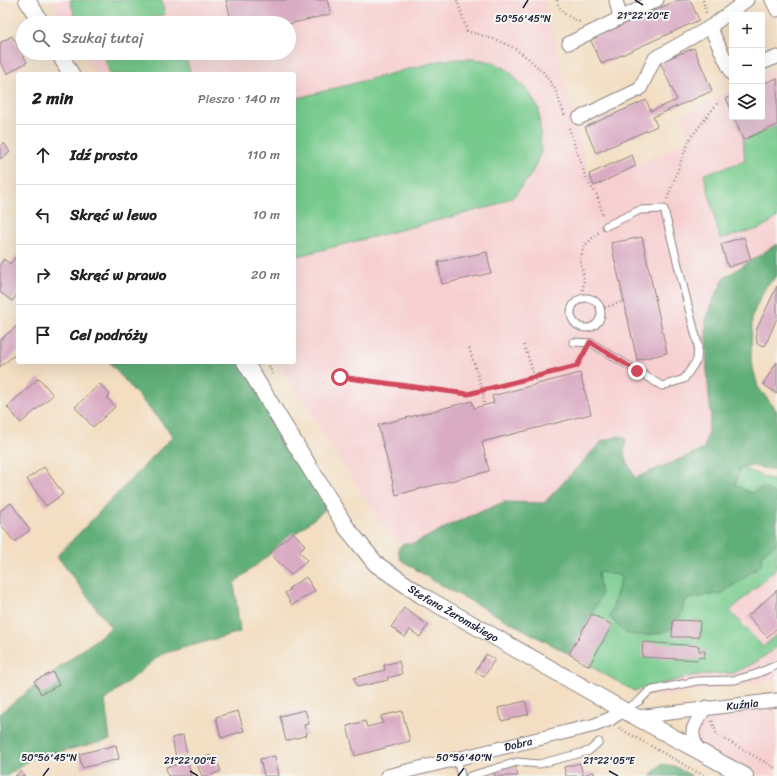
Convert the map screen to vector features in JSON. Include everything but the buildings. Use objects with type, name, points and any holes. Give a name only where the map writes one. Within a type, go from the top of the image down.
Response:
[{"type":"street","points":[[28,0],[36,16]]},
{"type":"street","points":[[616,0],[620,18]]},
{"type":"street","points":[[569,43],[657,0]]},
{"type":"street","points":[[573,121],[640,89],[655,58],[710,27],[747,0]]},
{"type":"street","points":[[772,0],[777,10]]},
{"type":"street","points":[[710,27],[729,68]]},
{"type":"street","points":[[765,62],[777,57]]},
{"type":"street","points":[[62,60],[70,72]]},
{"type":"street","name":"Stefana Żeromskiego","points":[[246,364],[346,527],[376,564],[421,595],[745,776]]},
{"type":"street","name":"Kuźnia","points":[[630,713],[777,700]]},
{"type":"street","points":[[699,751],[693,741],[692,734],[697,721],[706,707]]},
{"type":"street","name":"Dobra","points":[[387,776],[595,725],[630,713]]},
{"type":"lane","points":[[573,342],[590,342],[662,386],[684,379],[697,360],[698,345],[664,209],[640,210],[606,226]]},
{"type":"lane","points":[[582,298],[594,300],[600,309],[601,316],[594,326],[583,328],[577,326],[573,322],[570,310],[572,304],[582,298]]},
{"type":"lane","points":[[630,713],[649,691],[697,681],[735,680],[756,674],[777,665]]},
{"type":"lane","points":[[470,776],[517,762],[539,764],[589,751],[599,742]]},
{"type":"lane","points":[[457,759],[461,776]]},
{"type":"path","points":[[457,0],[467,31],[512,46],[544,73],[556,89],[565,117]]},
{"type":"path","points":[[557,0],[561,11],[567,16],[596,30]]},
{"type":"path","points":[[664,209],[689,140],[719,101]]},
{"type":"path","points":[[573,121],[587,181],[597,195],[606,226],[584,246],[580,260],[584,279],[582,298]]},
{"type":"path","points":[[600,309],[624,301]]},
{"type":"path","points":[[340,377],[468,394],[483,392],[577,366],[590,342]]},
{"type":"path","points":[[524,345],[537,384]]},
{"type":"path","points":[[468,348],[483,392],[484,406]]},
{"type":"path","points":[[269,364],[272,377]]},
{"type":"path","points":[[706,707],[717,735],[777,769]]},
{"type":"path","points":[[610,719],[620,729],[704,776]]},
{"type":"shaded area","points":[[50,0],[544,0],[589,174],[594,186],[689,140],[681,116],[729,90],[729,120],[765,120],[765,74],[777,68],[777,251],[755,263],[723,271],[732,302],[740,466],[777,482],[777,680],[657,697],[644,695],[569,654],[592,614],[449,572],[402,544],[381,523],[278,364],[296,364],[296,72],[95,72],[87,60],[296,60],[296,16],[60,16]]},
{"type":"shaded area","points":[[777,700],[777,776],[745,776],[699,751],[693,728],[706,707]]},
{"type":"green space","points":[[70,0],[161,0],[165,14],[159,16],[75,16]]},
{"type":"green space","points":[[475,59],[493,62],[508,70],[529,92],[539,109],[541,152],[531,175],[514,196],[494,206],[296,256],[296,98],[443,60]]},
{"type":"green space","points":[[105,60],[186,60],[190,72],[109,72]]},
{"type":"green space","points":[[777,125],[777,218],[759,229],[720,239],[704,174],[745,161],[743,140]]},
{"type":"green space","points":[[777,244],[777,276],[766,286],[752,316],[751,361],[758,387],[777,411],[777,470],[751,466],[740,467],[735,485],[751,493],[763,487],[777,495],[777,543],[763,553],[761,565],[723,593],[692,598],[684,602],[679,620],[669,630],[645,635],[633,635],[626,633],[610,617],[621,579],[619,575],[598,572],[601,596],[569,654],[435,582],[400,559],[398,549],[402,544],[415,543],[454,523],[504,502],[544,503],[602,441],[620,436],[626,439],[624,456],[635,478],[704,449],[711,416],[707,374],[706,320],[715,296],[725,277]]},
{"type":"green space","points":[[111,364],[246,364],[332,504],[234,583],[240,632],[162,654],[105,700],[110,740],[32,758],[7,776],[0,776],[0,713],[111,628],[57,556],[173,436]]},
{"type":"green space","points":[[740,467],[777,482],[777,495],[763,487],[751,493],[735,485]]},
{"type":"green space","points":[[777,543],[777,568],[730,611],[763,647],[777,634],[777,647],[756,662],[734,673],[696,675],[634,691],[569,654],[592,614],[598,572],[619,575],[621,579],[610,617],[627,634],[682,611],[684,602],[692,598],[723,593],[763,553]]},
{"type":"green space","points":[[661,764],[674,766],[692,776],[650,776]]},
{"type":"route","points":[[340,377],[468,394],[483,392],[577,366],[590,342],[637,371]]}]
